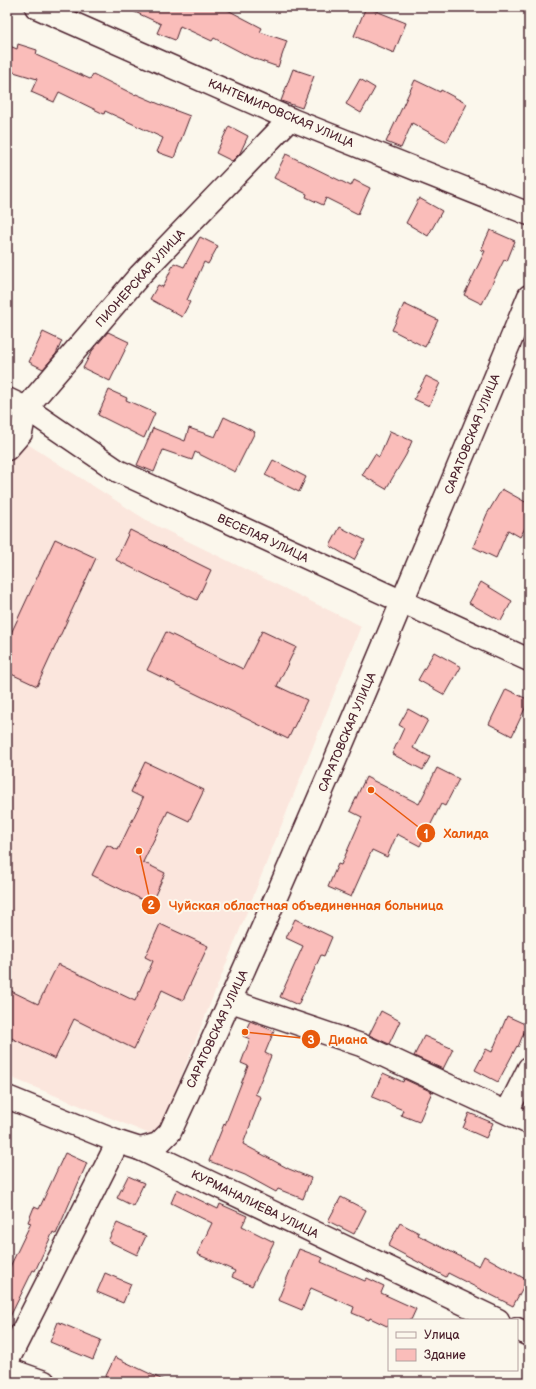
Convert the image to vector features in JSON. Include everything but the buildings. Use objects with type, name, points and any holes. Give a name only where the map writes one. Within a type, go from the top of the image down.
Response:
[{"type":"street","name":"КАНТЕМИРОВСКАЯ УЛИЦА","points":[[36,7],[290,119],[529,214]]},
{"type":"street","name":"ПИОНЕРСКАЯ УЛИЦА","points":[[7,448],[21,433],[26,408],[140,275],[290,119]]},
{"type":"street","name":"САРАТОВСКАЯ УЛИЦА","points":[[140,1149],[158,1144],[170,1132],[231,1001],[403,602],[529,296]]},
{"type":"street","name":"ВЕСЕЛАЯ УЛИЦА","points":[[7,399],[26,408],[118,471],[529,660]]},
{"type":"street","points":[[231,1001],[361,1045],[529,1123]]},
{"type":"street","points":[[507,1112],[529,1068]]},
{"type":"street","name":"КУРМАНАЛИЕВА УЛИЦА","points":[[7,1097],[118,1142],[140,1149],[496,1319]]},
{"type":"street","points":[[7,1362],[118,1142]]},
{"type":"street","points":[[518,1330],[529,1335]]},
{"type":"street","points":[[7,1369],[44,1382]]},
{"type":"shaded area","points":[[26,443],[151,523],[361,626],[157,1137],[7,1076],[7,465]]},
{"type":"place","name":"Халида","points":[[371,790]]},
{"type":"place","name":"Чуйская областная объединенная больница","points":[[139,851]]},
{"type":"place","name":"Диана","points":[[245,1032]]}]
